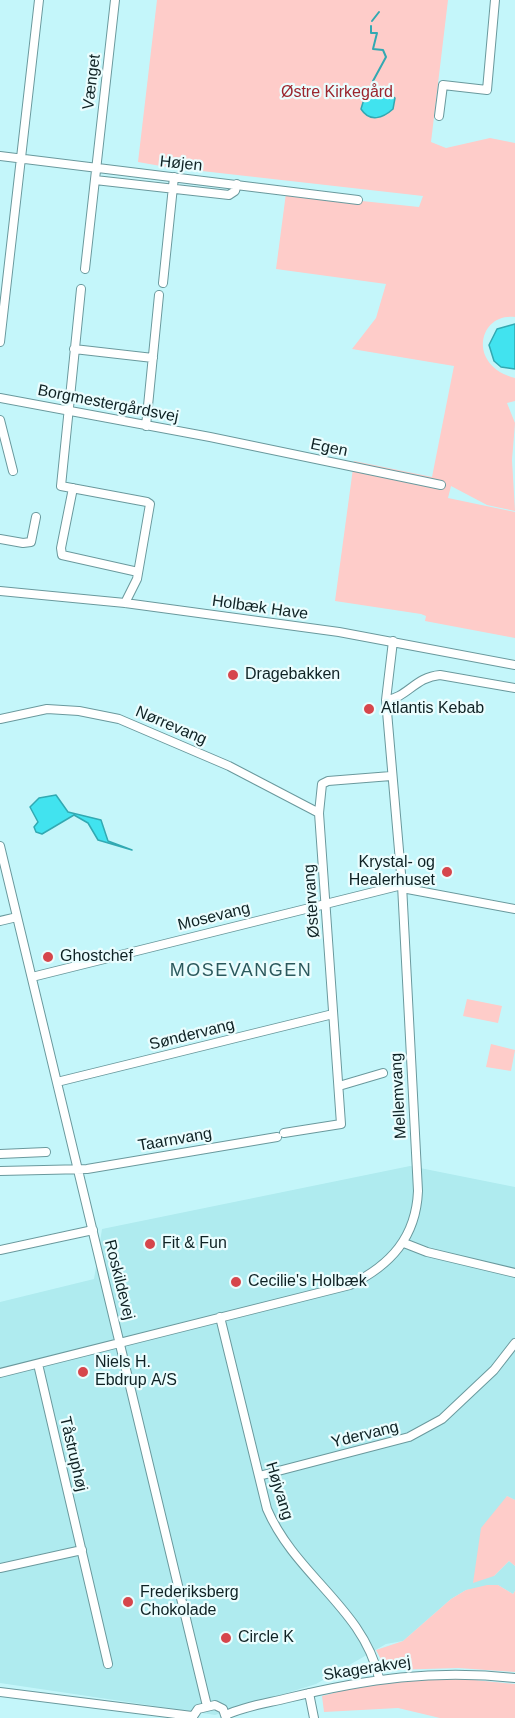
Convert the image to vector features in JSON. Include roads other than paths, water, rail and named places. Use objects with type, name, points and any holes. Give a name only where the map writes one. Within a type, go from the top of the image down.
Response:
[{"type":"street","points":[[0,342],[39,0]]},
{"type":"street","name":"Vænget","points":[[85,269],[115,0]]},
{"type":"street","points":[[439,116],[443,85],[487,90],[495,0]]},
{"type":"street","name":"Højen","points":[[0,156],[237,183],[358,200]]},
{"type":"street","points":[[163,283],[174,177]]},
{"type":"street","points":[[94,180],[229,195],[233,194],[237,183]]},
{"type":"street","points":[[81,289],[61,486],[148,503],[150,509],[138,572],[125,603]]},
{"type":"street","points":[[146,426],[159,295]]},
{"type":"street","points":[[74,349],[153,358]]},
{"type":"street","name":"Borgmestergårdsvej","points":[[0,398],[210,437]]},
{"type":"street","points":[[0,420],[13,471]]},
{"type":"street","name":"Egen","points":[[210,437],[441,485]]},
{"type":"street","points":[[73,488],[61,548],[62,555],[138,572]]},
{"type":"street","points":[[0,539],[31,542],[36,517]]},
{"type":"street","name":"Holbæk Have","points":[[0,591],[125,603],[393,641],[515,665]]},
{"type":"street","name":"Mellemvang","points":[[120,1343],[350,1285],[379,1268],[404,1243],[416,1214],[418,1191],[402,886],[386,700],[393,641]]},
{"type":"street","points":[[386,700],[398,698],[428,676],[440,675],[515,688]]},
{"type":"street","name":"Nørrevang","points":[[0,719],[47,709],[83,711],[119,719],[229,766],[319,813]]},
{"type":"street","name":"Østervang","points":[[281,1135],[342,1124],[319,813],[322,784],[326,781],[392,776]]},
{"type":"street","name":"Roskildevej","points":[[0,846],[207,1706]]},
{"type":"street","points":[[402,886],[515,909]]},
{"type":"street","name":"Mosevang","points":[[32,977],[326,902],[402,886]]},
{"type":"street","points":[[0,921],[17,918]]},
{"type":"street","name":"Søndervang","points":[[57,1082],[333,1014]]},
{"type":"street","points":[[339,1086],[383,1073]]},
{"type":"street","name":"Taarnvang","points":[[0,1172],[78,1169],[281,1135]]},
{"type":"street","points":[[0,1154],[46,1152]]},
{"type":"street","points":[[0,1250],[93,1230]]},
{"type":"street","points":[[404,1243],[427,1252],[515,1273]]},
{"type":"street","name":"Højvang","points":[[220,1317],[259,1476],[276,1530],[289,1550],[363,1636],[372,1654],[379,1678]]},
{"type":"street","points":[[0,1373],[120,1343]]},
{"type":"street","name":"Ydervang","points":[[259,1476],[409,1437],[442,1419],[494,1370],[515,1343]]},
{"type":"street","name":"Tåstruphøj","points":[[38,1364],[108,1664]]},
{"type":"street","points":[[0,1568],[82,1550]]},
{"type":"street","name":"Skagerakvej","points":[[226,1716],[309,1693],[379,1678],[434,1674],[515,1678]]},
{"type":"street","points":[[0,1692],[192,1717],[198,1709],[207,1706],[220,1707],[226,1716]]},
{"type":"street","points":[[309,1693],[315,1718]]},
{"type":"water","points":[[384,90],[395,98],[393,109],[381,117],[368,116],[361,109],[364,99]]},
{"type":"water","points":[[515,324],[515,369],[501,367],[494,361],[489,345],[497,329]]},
{"type":"water","points":[[56,795],[68,812],[101,820],[108,841],[132,850],[98,840],[88,823],[74,815],[42,834],[36,832],[34,827],[38,822],[30,807],[39,798]]},
{"type":"waterway","points":[[372,21],[379,12]]},
{"type":"waterway","points":[[371,26],[371,33],[377,33],[373,49],[383,50],[386,57],[373,81],[375,92]]},
{"type":"place","name":"Dragebakken","points":[[233,675]]},
{"type":"place","name":"Atlantis Kebab","points":[[369,709]]},
{"type":"place","name":"Krystal- og Healerhuset","points":[[447,872]]},
{"type":"place","name":"Ghostchef","points":[[48,957]]},
{"type":"place","name":"Fit & Fun","points":[[150,1244]]},
{"type":"place","name":"Cecilie's Holbæk","points":[[236,1282]]},
{"type":"place","name":"Niels H. Ebdrup A/S","points":[[83,1372]]},
{"type":"place","name":"Frederiksberg Chokolade","points":[[128,1602]]},
{"type":"place","name":"Circle K","points":[[226,1638]]},
{"type":"district","name":"MOSEVANGEN","points":[[241,971]]},
{"type":"park label","name":"Østre Kirkegård","points":[[337,93]]}]
